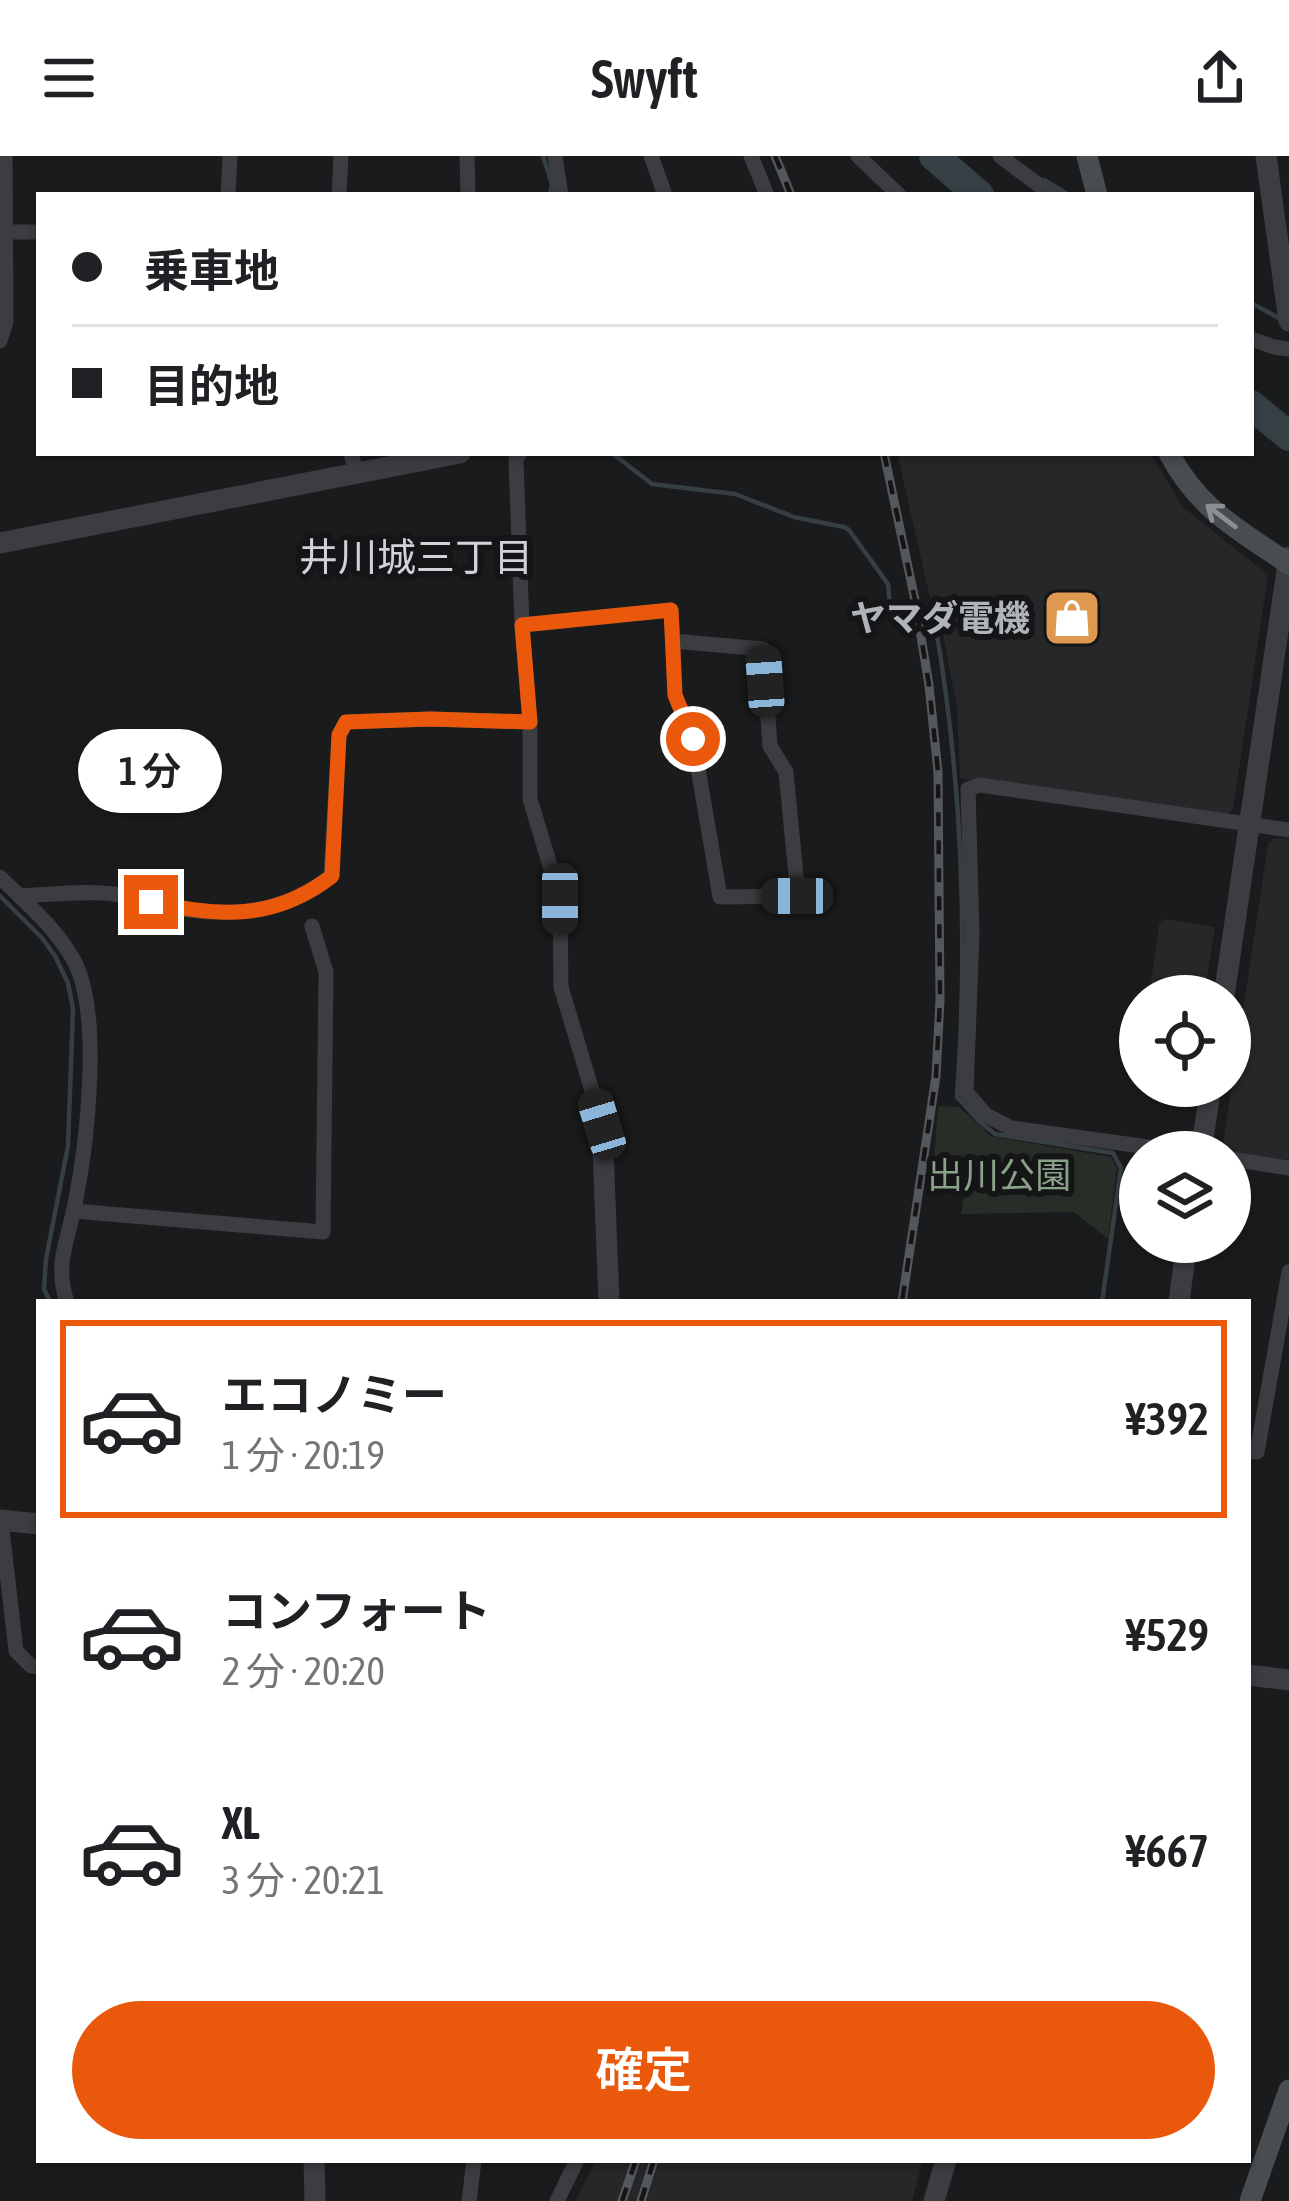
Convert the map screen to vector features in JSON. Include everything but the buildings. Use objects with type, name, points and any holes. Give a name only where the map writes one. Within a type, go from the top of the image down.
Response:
[{"type":"main road","points":[[1087,156],[1096,192]]},
{"type":"main road","points":[[1171,456],[1196,496],[1289,562]]},
{"type":"main road","points":[[1250,2201],[1287,2106]]},
{"type":"street","points":[[0,341],[6,322],[5,156]]},
{"type":"street","points":[[227,192],[230,156]]},
{"type":"street","points":[[339,192],[341,156]]},
{"type":"street","points":[[467,156],[468,192]]},
{"type":"street","points":[[555,156],[561,192]]},
{"type":"street","points":[[651,156],[664,192]]},
{"type":"street","points":[[751,156],[766,192]]},
{"type":"street","points":[[858,156],[896,192]]},
{"type":"street","points":[[1000,156],[1048,192]]},
{"type":"street","points":[[1266,156],[1289,321]]},
{"type":"street","points":[[7,232],[36,232]]},
{"type":"street","points":[[1254,340],[1289,349]]},
{"type":"street","points":[[0,543],[353,463],[428,456]]},
{"type":"street","points":[[518,456],[530,799],[560,899],[561,987],[602,1124],[610,1299]]},
{"type":"street","points":[[1227,975],[1289,562]]},
{"type":"street","points":[[522,625],[671,610],[675,695],[693,739],[720,897],[797,896],[786,772],[770,746],[763,649],[673,641]]},
{"type":"street","points":[[19,896],[112,893],[190,910],[239,912],[276,907],[306,896],[332,876],[339,735],[346,722],[530,722]]},
{"type":"street","points":[[1119,1143],[1011,1128],[986,1115],[966,1092],[972,934],[968,789],[980,785],[1289,830]]},
{"type":"street","points":[[0,877],[58,935],[76,963],[86,1002],[89,1057],[82,1164],[60,1262],[66,1299]]},
{"type":"street","points":[[74,1211],[323,1232],[326,972],[312,926]]},
{"type":"street","points":[[1251,1162],[1289,1168]]},
{"type":"street","points":[[1178,1299],[1184,1263]]},
{"type":"street","points":[[1251,1451],[1257,1452],[1289,1272]]},
{"type":"street","points":[[36,1524],[0,1520],[16,1652],[36,1667]]},
{"type":"street","points":[[1251,1675],[1289,1680]]},
{"type":"street","points":[[314,2163],[316,2201]]},
{"type":"street","points":[[469,2201],[474,2163]]},
{"type":"street","points":[[557,2201],[576,2163]]},
{"type":"street","points":[[934,2201],[945,2163]]},
{"type":"shaded area","points":[[898,456],[1152,456],[1183,507],[1268,575],[1233,809],[1226,816],[960,778],[957,707],[940,619],[934,615]]},
{"type":"shaded area","points":[[1275,838],[1289,839],[1289,1160],[1251,1155],[1251,1131],[1225,1131],[1229,1107],[1251,1107],[1248,975],[1268,844]]},
{"type":"shaded area","points":[[1166,919],[1215,927],[1207,975],[1152,975],[1159,925]]},
{"type":"shaded area","points":[[594,2163],[922,2163],[912,2201],[575,2201]]},
{"type":"green space","name":"出川公園","points":[[938,1106],[959,1107],[991,1136],[1111,1157],[1117,1168],[1108,1239],[1074,1212],[961,1214],[965,1192],[932,1185]]},
{"type":"waterway","points":[[543,156],[551,192]]},
{"type":"waterway","points":[[934,156],[976,192]]},
{"type":"waterway","points":[[1044,180],[1064,192]]},
{"type":"waterway","points":[[1254,305],[1279,318]]},
{"type":"waterway","points":[[1254,407],[1289,436]]},
{"type":"waterway","points":[[616,456],[652,484],[735,494],[794,517],[844,527],[888,584],[890,607],[935,623],[960,859],[957,1097],[995,1134],[1113,1153],[1121,1168],[1102,1299]]},
{"type":"waterway","points":[[0,896],[55,956],[68,983],[73,1009],[68,1146],[46,1259],[44,1289],[49,1299]]},
{"type":"railway","points":[[775,156],[790,192]]},
{"type":"railway","points":[[885,456],[915,600],[938,772],[936,1076],[902,1299]]},
{"type":"railway","points":[[622,2201],[635,2163]]},
{"type":"railway","points":[[641,2201],[653,2163]]},
{"type":"place","name":"ヤマダ電機","points":[[1072,618]]},
{"type":"district","name":"井川城三丁目","points":[[416,557]]},
{"type":"route","points":[[151,902],[239,912],[276,907],[306,896],[332,876],[339,735],[346,722],[530,722],[522,625],[671,610],[675,695],[693,739]]}]
